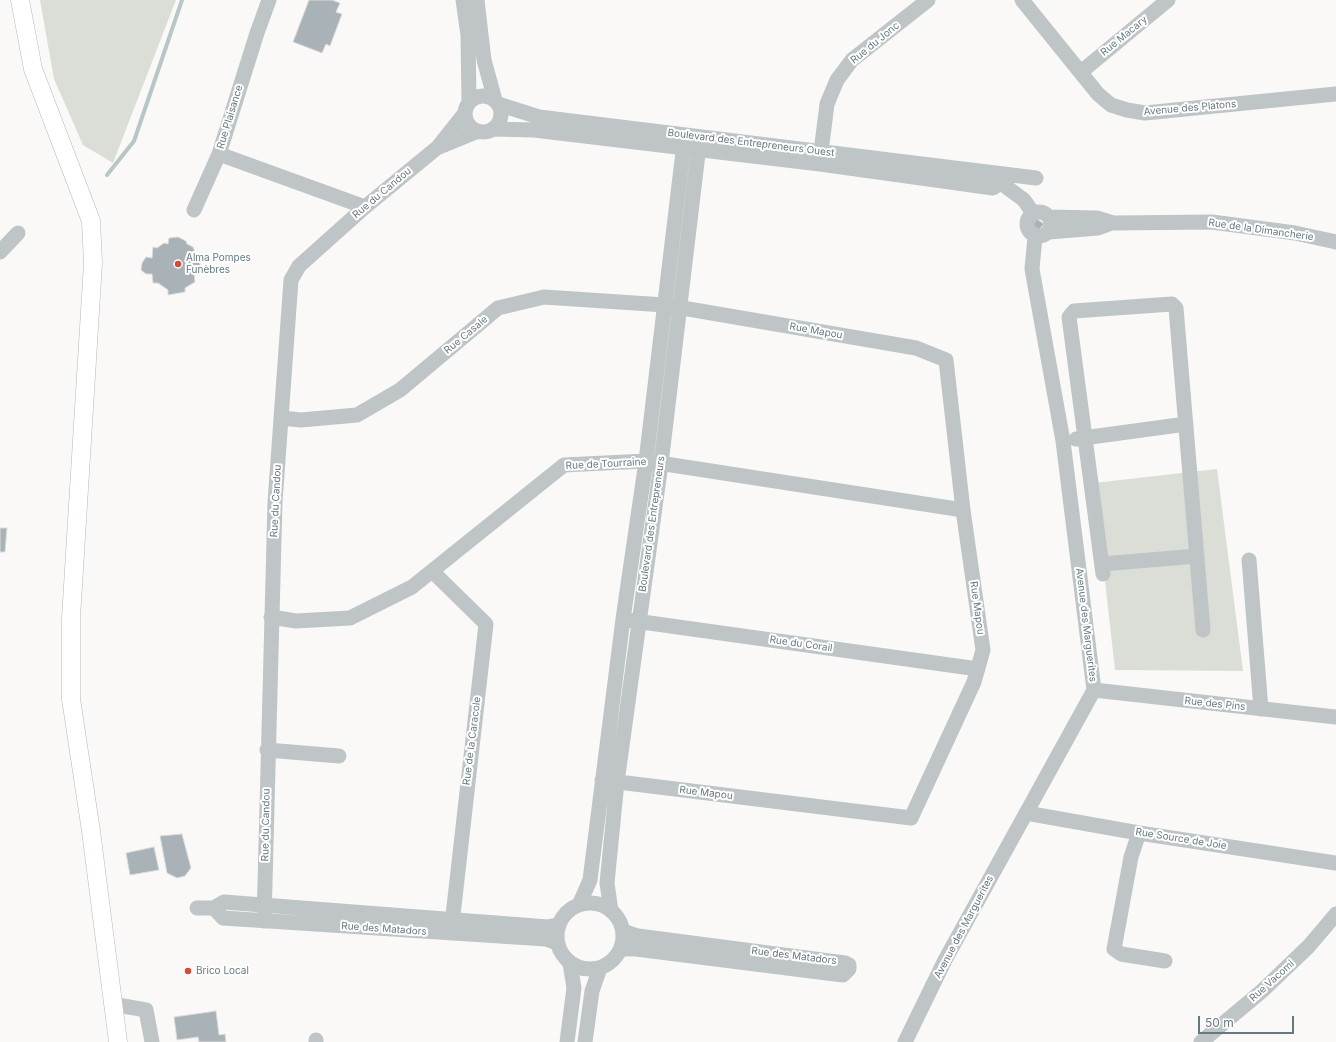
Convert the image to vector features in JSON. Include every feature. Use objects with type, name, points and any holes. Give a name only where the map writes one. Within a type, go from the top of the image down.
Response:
[{"type":"main road","points":[[20,0],[33,69],[91,221],[93,263],[72,610],[71,699],[91,831],[118,1042]]},
{"type":"street","name":"Rue Plaisance","points":[[269,0],[257,32],[219,154],[365,207]]},
{"type":"street","points":[[463,0],[475,34],[484,60],[497,102],[501,111],[501,120],[488,132],[478,132],[467,122],[467,108],[475,34],[477,0]]},
{"type":"street","name":"Rue du Jonc","points":[[820,158],[827,104],[837,80],[852,60],[928,0]]},
{"type":"street","name":"Avenue des Platons","points":[[1022,0],[1098,94],[1110,104],[1127,110],[1145,113],[1336,94]]},
{"type":"street","name":"Rue Macary","points":[[1081,72],[1168,0]]},
{"type":"street","points":[[467,108],[482,96],[497,102]]},
{"type":"street","name":"Boulevard des Entrepreneurs Ouest","points":[[497,102],[539,117],[692,142],[998,178],[1036,178]]},
{"type":"street","name":"Rue du Candou","points":[[264,921],[267,750],[275,502],[291,280],[300,266],[365,207],[438,147],[467,108]]},
{"type":"street","name":"Boulevard des Entrepreneurs Ouest","points":[[493,129],[534,130],[692,142]]},
{"type":"street","name":"Rue du Candou","points":[[438,147],[478,132]]},
{"type":"street","name":"Boulevard des Entrepreneurs","points":[[579,905],[590,880],[623,619],[646,461],[665,305],[692,142]]},
{"type":"street","name":"Boulevard des Entrepreneurs","points":[[611,911],[607,883],[617,782],[638,621],[661,464],[680,308],[692,142]]},
{"type":"street","points":[[194,210],[219,154]]},
{"type":"street","points":[[998,178],[1024,200],[1033,214]]},
{"type":"street","points":[[1042,212],[1045,229],[1027,229],[1027,223],[1033,214],[1042,212]]},
{"type":"street","name":"Rue de la Dimancherie","points":[[1045,229],[1098,228],[1113,223],[1212,222],[1295,233],[1336,242]]},
{"type":"street","name":"Avenue des Marguerites","points":[[905,1042],[945,960],[1094,690],[1063,441],[1032,269],[1045,229]]},
{"type":"street","points":[[0,252],[18,233]]},
{"type":"street","name":"Rue Casale","points":[[281,418],[301,420],[357,415],[400,390],[498,308],[544,297],[665,305]]},
{"type":"street","points":[[1196,556],[1102,569],[1069,317],[1074,311],[1172,304],[1174,306],[1186,424],[1203,630]]},
{"type":"street","name":"Rue Mapou","points":[[602,780],[910,818],[974,682],[983,650],[963,510],[946,360],[916,348],[665,305]]},
{"type":"street","points":[[1063,441],[1186,424]]},
{"type":"street","name":"Rue de Tourraine","points":[[272,617],[296,621],[350,618],[412,587],[564,464],[646,461],[963,510]]},
{"type":"street","points":[[1249,560],[1261,709]]},
{"type":"street","name":"Rue de la Caracole","points":[[432,571],[486,624],[451,926]]},
{"type":"street","name":"Rue du Corail","points":[[623,619],[978,669]]},
{"type":"street","name":"Rue des Pins","points":[[1094,690],[1336,717]]},
{"type":"street","points":[[267,750],[339,756]]},
{"type":"street","name":"Rue Source de Joie","points":[[1026,814],[1336,863]]},
{"type":"street","points":[[1139,833],[1131,857],[1114,949],[1121,954],[1165,961]]},
{"type":"street","name":"Rue des Matadors","points":[[197,908],[214,908],[224,902],[265,905],[451,926],[546,939],[557,943]]},
{"type":"street","points":[[596,904],[611,911],[619,920],[623,931],[621,949],[612,961],[600,968],[585,969],[570,963],[560,952],[557,943],[559,924],[569,910],[579,905],[596,904]]},
{"type":"street","name":"Rue des Matadors","points":[[214,908],[223,918],[264,921],[548,927],[559,924]]},
{"type":"street","name":"Rue Vacomi","points":[[1201,1042],[1262,991],[1310,946],[1336,914]]},
{"type":"street","name":"Rue des Matadors","points":[[621,949],[636,949],[843,975],[849,969],[849,965],[845,963],[638,936],[623,931]]},
{"type":"street","points":[[567,1042],[574,988],[570,963]]},
{"type":"street","points":[[585,1042],[592,991],[600,968]]},
{"type":"street","points":[[112,1004],[146,1010],[152,1042]]},
{"type":"shaded area","points":[[40,0],[176,0],[113,163],[83,145],[54,79]]},
{"type":"shaded area","points":[[1217,469],[1243,671],[1115,670],[1094,483]]},
{"type":"building","points":[[309,0],[332,0],[340,3],[336,12],[342,14],[330,46],[326,44],[322,53],[293,42]]},
{"type":"building","points":[[1037,219],[1044,224],[1039,230],[1032,225]]},
{"type":"building","points":[[178,237],[193,247],[196,260],[199,261],[201,268],[194,272],[195,282],[185,288],[185,292],[168,295],[168,290],[158,283],[153,283],[152,274],[146,274],[141,270],[142,263],[146,257],[152,258],[153,247],[157,248],[164,243],[168,244],[169,238]]},
{"type":"building","points":[[0,528],[7,528],[5,552],[0,552]]},
{"type":"building","points":[[182,834],[191,868],[185,876],[177,878],[167,873],[160,836]]},
{"type":"building","points":[[154,847],[159,870],[130,875],[126,853]]},
{"type":"building","points":[[216,1011],[219,1035],[225,1034],[226,1042],[199,1042],[198,1037],[177,1040],[174,1017]]},
{"type":"waterway","points":[[107,175],[134,141],[182,0]]},
{"type":"place","name":"Alma Pompes Funèbres","points":[[178,264]]},
{"type":"place","name":"Brico Local","points":[[188,971]]}]
